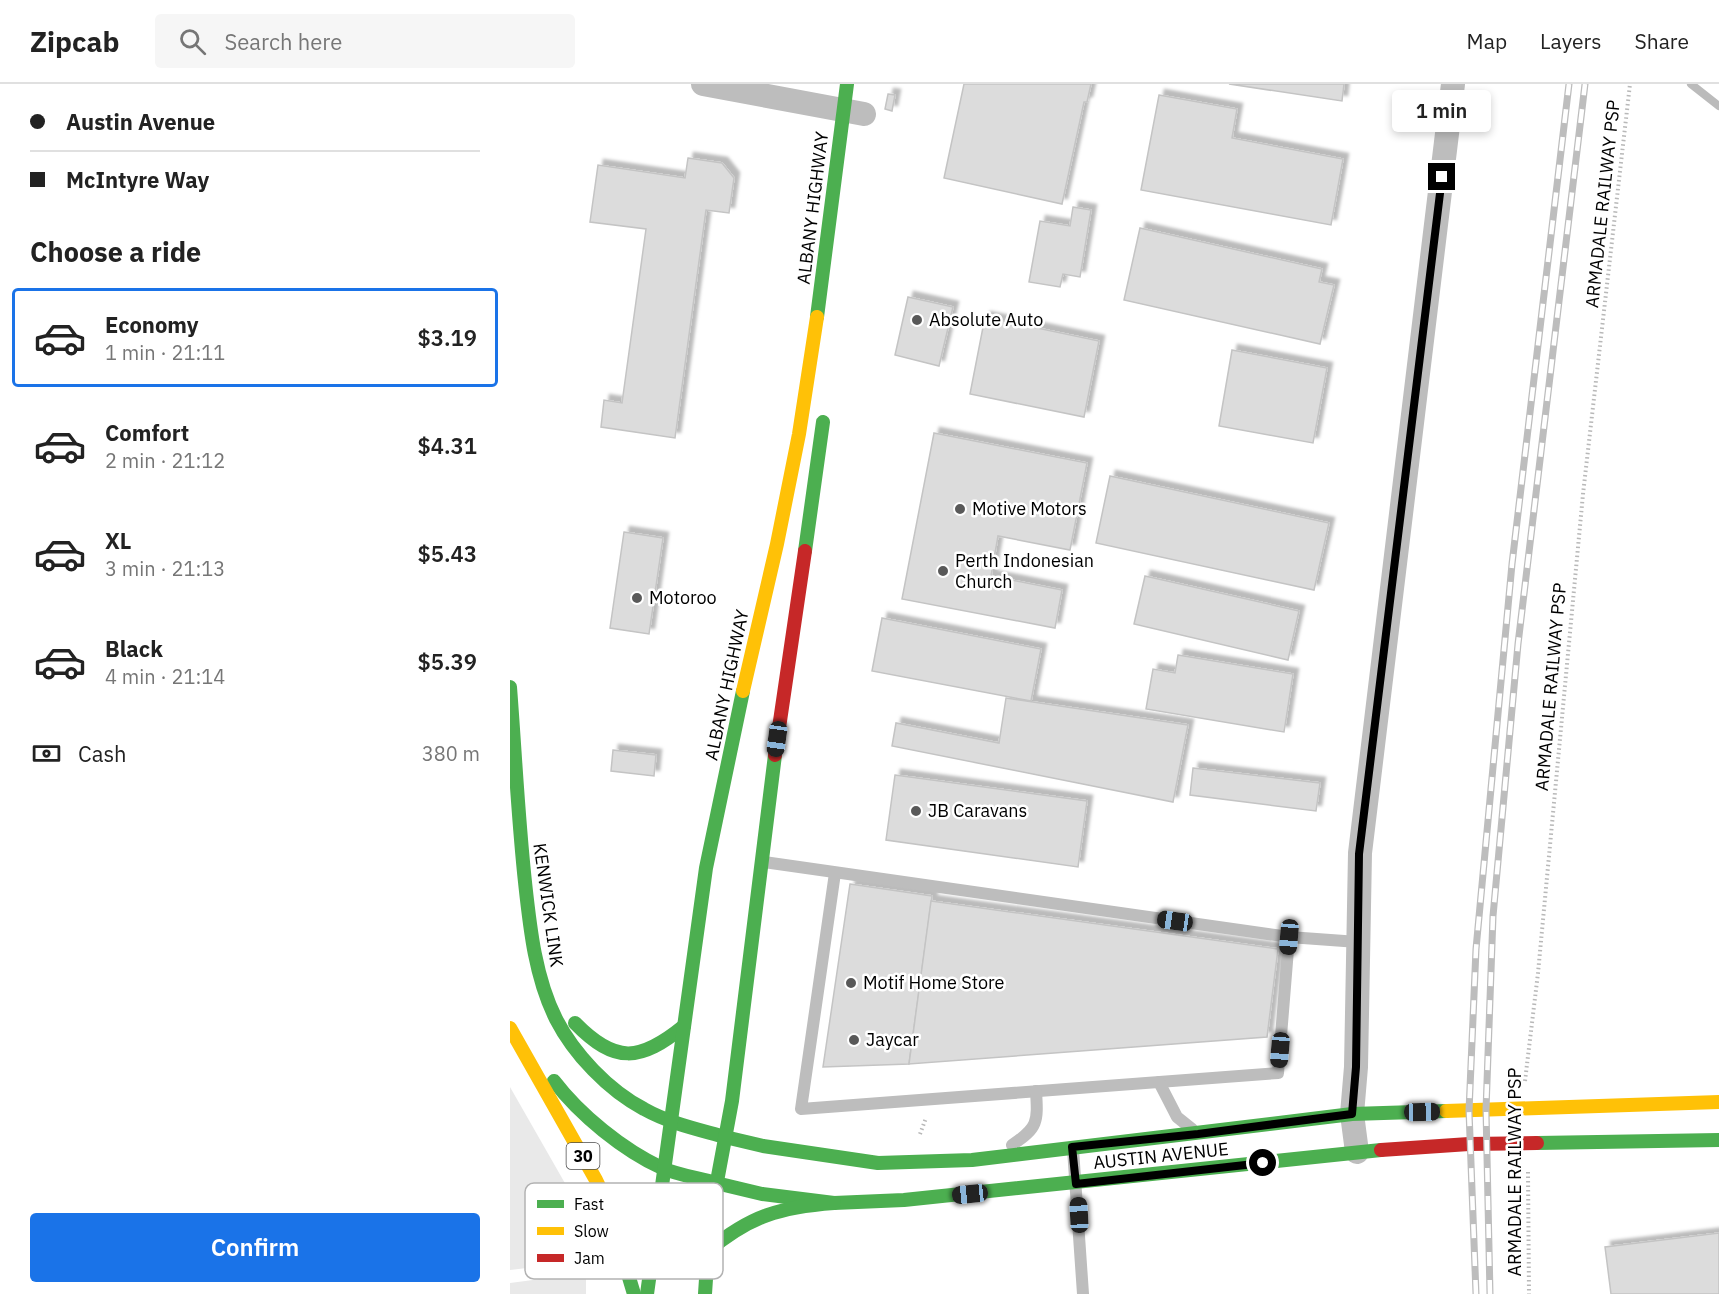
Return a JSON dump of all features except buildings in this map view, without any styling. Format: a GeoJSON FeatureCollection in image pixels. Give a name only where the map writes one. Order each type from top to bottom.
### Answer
{"type":"FeatureCollection","features":[{"type":"Feature","properties":{"kind":"main road","name":"ALBANY HIGHWAY"},"geometry":{"type":"LineString","coordinates":[[662,1183],[706,868],[752,649],[777,544],[799,434],[823,273],[859,113],[847,84]]}},
{"type":"Feature","properties":{"kind":"main road"},"geometry":{"type":"LineString","coordinates":[[664,1168],[716,1183],[725,1137],[771,786],[824,412]]}},
{"type":"Feature","properties":{"kind":"main road","name":"KENWICK LINK"},"geometry":{"type":"LineString","coordinates":[[510,687],[521,850],[531,937],[542,982],[556,1019],[602,1077],[633,1102],[670,1121],[725,1137]]}},
{"type":"Feature","properties":{"kind":"main road"},"geometry":{"type":"LineString","coordinates":[[542,982],[574,1022],[595,1042],[607,1049],[631,1054],[651,1050],[666,1042],[684,1026]]}},
{"type":"Feature","properties":{"kind":"main road","name":"30"},"geometry":{"type":"LineString","coordinates":[[510,1022],[563,1093],[622,1147],[664,1168]]}},
{"type":"Feature","properties":{"kind":"main road","name":"30"},"geometry":{"type":"LineString","coordinates":[[510,1028],[597,1183]]}},
{"type":"Feature","properties":{"kind":"main road","name":"AUSTIN AVENUE"},"geometry":{"type":"LineString","coordinates":[[725,1137],[763,1146],[878,1163],[917,1163],[972,1160],[1352,1114],[1719,1102]]}},
{"type":"Feature","properties":{"kind":"main road","name":"AUSTIN AVENUE"},"geometry":{"type":"LineString","coordinates":[[723,1185],[762,1194],[834,1203],[904,1200],[1076,1184],[1357,1152],[1469,1144],[1719,1140]]}},
{"type":"Feature","properties":{"kind":"main road"},"geometry":{"type":"LineString","coordinates":[[723,1240],[738,1228],[794,1206],[834,1203]]}},
{"type":"Feature","properties":{"kind":"main road","name":"30"},"geometry":{"type":"LineString","coordinates":[[630,1279],[634,1294]]}},
{"type":"Feature","properties":{"kind":"main road","name":"ALBANY HIGHWAY"},"geometry":{"type":"LineString","coordinates":[[647,1294],[649,1279]]}},
{"type":"Feature","properties":{"kind":"main road"},"geometry":{"type":"LineString","coordinates":[[705,1294],[706,1279]]}},
{"type":"Feature","properties":{"kind":"street"},"geometry":{"type":"LineString","coordinates":[[703,84],[859,113]]}},
{"type":"Feature","properties":{"kind":"street"},"geometry":{"type":"LineString","coordinates":[[1357,1152],[1352,1114],[1356,1067],[1359,854],[1453,84]]}},
{"type":"Feature","properties":{"kind":"lane"},"geometry":{"type":"LineString","coordinates":[[762,862],[1289,937],[1358,942]]}},
{"type":"Feature","properties":{"kind":"lane"},"geometry":{"type":"LineString","coordinates":[[835,873],[801,1109],[1278,1073],[1289,937]]}},
{"type":"Feature","properties":{"kind":"lane"},"geometry":{"type":"LineString","coordinates":[[1159,1082],[1177,1117],[1198,1134]]}},
{"type":"Feature","properties":{"kind":"lane"},"geometry":{"type":"LineString","coordinates":[[972,1160],[1006,1149],[1030,1133],[1038,1113],[1036,1091]]}},
{"type":"Feature","properties":{"kind":"lane"},"geometry":{"type":"LineString","coordinates":[[1072,1147],[1083,1294]]}},
{"type":"Feature","properties":{"kind":"path","name":"ARMADALE RAILWAY PSP"},"geometry":{"type":"LineString","coordinates":[[1527,1108],[1524,1089],[1538,973],[1583,494],[1630,84]]}},
{"type":"Feature","properties":{"kind":"path","name":"ARMADALE RAILWAY PSP"},"geometry":{"type":"LineString","coordinates":[[1529,1143],[1529,1294]]}},
{"type":"Feature","properties":{"kind":"shaded area"},"geometry":{"type":"Polygon","coordinates":[[[510,1087],[565,1183],[525,1183],[525,1268],[510,1270],[510,1087]]]}},
{"type":"Feature","properties":{"kind":"shaded area"},"geometry":{"type":"Polygon","coordinates":[[[540,1279],[586,1279],[586,1294],[510,1294],[510,1283],[540,1279]]]}},
{"type":"Feature","properties":{"kind":"waterway"},"geometry":{"type":"LineString","coordinates":[[1691,84],[1719,106]]}},
{"type":"Feature","properties":{"kind":"railway"},"geometry":{"type":"LineString","coordinates":[[1476,1294],[1469,1111],[1476,949],[1512,564],[1569,84]]}},
{"type":"Feature","properties":{"kind":"railway"},"geometry":{"type":"LineString","coordinates":[[1490,1294],[1486,1110],[1493,916],[1518,644],[1585,84]]}},
{"type":"Feature","properties":{"kind":"traffic: fast"},"geometry":{"type":"LineString","coordinates":[[817,317],[847,84]]}},
{"type":"Feature","properties":{"kind":"traffic: fast"},"geometry":{"type":"LineString","coordinates":[[805,551],[823,422]]}},
{"type":"Feature","properties":{"kind":"traffic: fast"},"geometry":{"type":"LineString","coordinates":[[510,687],[520,833],[529,917],[538,969],[556,1019],[582,1058],[618,1092],[663,1118],[725,1137]]}},
{"type":"Feature","properties":{"kind":"traffic: fast"},"geometry":{"type":"LineString","coordinates":[[662,1183],[706,868],[743,691]]}},
{"type":"Feature","properties":{"kind":"traffic: fast"},"geometry":{"type":"LineString","coordinates":[[717,1183],[732,1101],[775,755]]}},
{"type":"Feature","properties":{"kind":"traffic: fast"},"geometry":{"type":"LineString","coordinates":[[575,1023],[603,1046],[628,1053],[641,1052],[654,1046],[684,1026]]}},
{"type":"Feature","properties":{"kind":"traffic: fast"},"geometry":{"type":"LineString","coordinates":[[554,1081],[589,1119],[632,1152],[662,1168],[716,1183]]}},
{"type":"Feature","properties":{"kind":"traffic: fast"},"geometry":{"type":"LineString","coordinates":[[725,1137],[763,1146],[878,1163],[972,1160],[1352,1114],[1446,1111]]}},
{"type":"Feature","properties":{"kind":"traffic: fast"},"geometry":{"type":"LineString","coordinates":[[1537,1143],[1719,1140]]}},
{"type":"Feature","properties":{"kind":"traffic: fast"},"geometry":{"type":"LineString","coordinates":[[723,1185],[762,1194],[834,1203],[904,1200],[1381,1150]]}},
{"type":"Feature","properties":{"kind":"traffic: fast"},"geometry":{"type":"LineString","coordinates":[[723,1239],[766,1215],[797,1207],[834,1203]]}},
{"type":"Feature","properties":{"kind":"traffic: fast"},"geometry":{"type":"LineString","coordinates":[[629,1279],[634,1294]]}},
{"type":"Feature","properties":{"kind":"traffic: fast"},"geometry":{"type":"LineString","coordinates":[[647,1294],[649,1279]]}},
{"type":"Feature","properties":{"kind":"traffic: fast"},"geometry":{"type":"LineString","coordinates":[[705,1294],[706,1279]]}},
{"type":"Feature","properties":{"kind":"traffic: slow"},"geometry":{"type":"LineString","coordinates":[[743,691],[777,544],[799,434],[817,317]]}},
{"type":"Feature","properties":{"kind":"traffic: slow"},"geometry":{"type":"LineString","coordinates":[[510,1028],[597,1183]]}},
{"type":"Feature","properties":{"kind":"traffic: slow"},"geometry":{"type":"LineString","coordinates":[[1446,1111],[1719,1102]]}},
{"type":"Feature","properties":{"kind":"traffic: jam"},"geometry":{"type":"LineString","coordinates":[[775,755],[805,551]]}},
{"type":"Feature","properties":{"kind":"traffic: jam"},"geometry":{"type":"LineString","coordinates":[[1381,1150],[1469,1144],[1537,1143]]}},
{"type":"Feature","properties":{"kind":"place","name":"Absolute Auto"},"geometry":{"type":"Point","coordinates":[917,320]}},
{"type":"Feature","properties":{"kind":"place","name":"Motive Motors"},"geometry":{"type":"Point","coordinates":[960,509]}},
{"type":"Feature","properties":{"kind":"place","name":"Perth Indonesian Church"},"geometry":{"type":"Point","coordinates":[943,571]}},
{"type":"Feature","properties":{"kind":"place","name":"Motoroo"},"geometry":{"type":"Point","coordinates":[637,598]}},
{"type":"Feature","properties":{"kind":"place","name":"JB Caravans"},"geometry":{"type":"Point","coordinates":[916,811]}},
{"type":"Feature","properties":{"kind":"place","name":"Motif Home Store"},"geometry":{"type":"Point","coordinates":[851,983]}},
{"type":"Feature","properties":{"kind":"place","name":"Jaycar"},"geometry":{"type":"Point","coordinates":[854,1040]}},
{"type":"Feature","properties":{"kind":"route"},"geometry":{"type":"LineString","coordinates":[[1263,1163],[1076,1184],[1072,1147],[1198,1134],[1352,1114],[1356,1067],[1359,854],[1442,177]]}}]}
